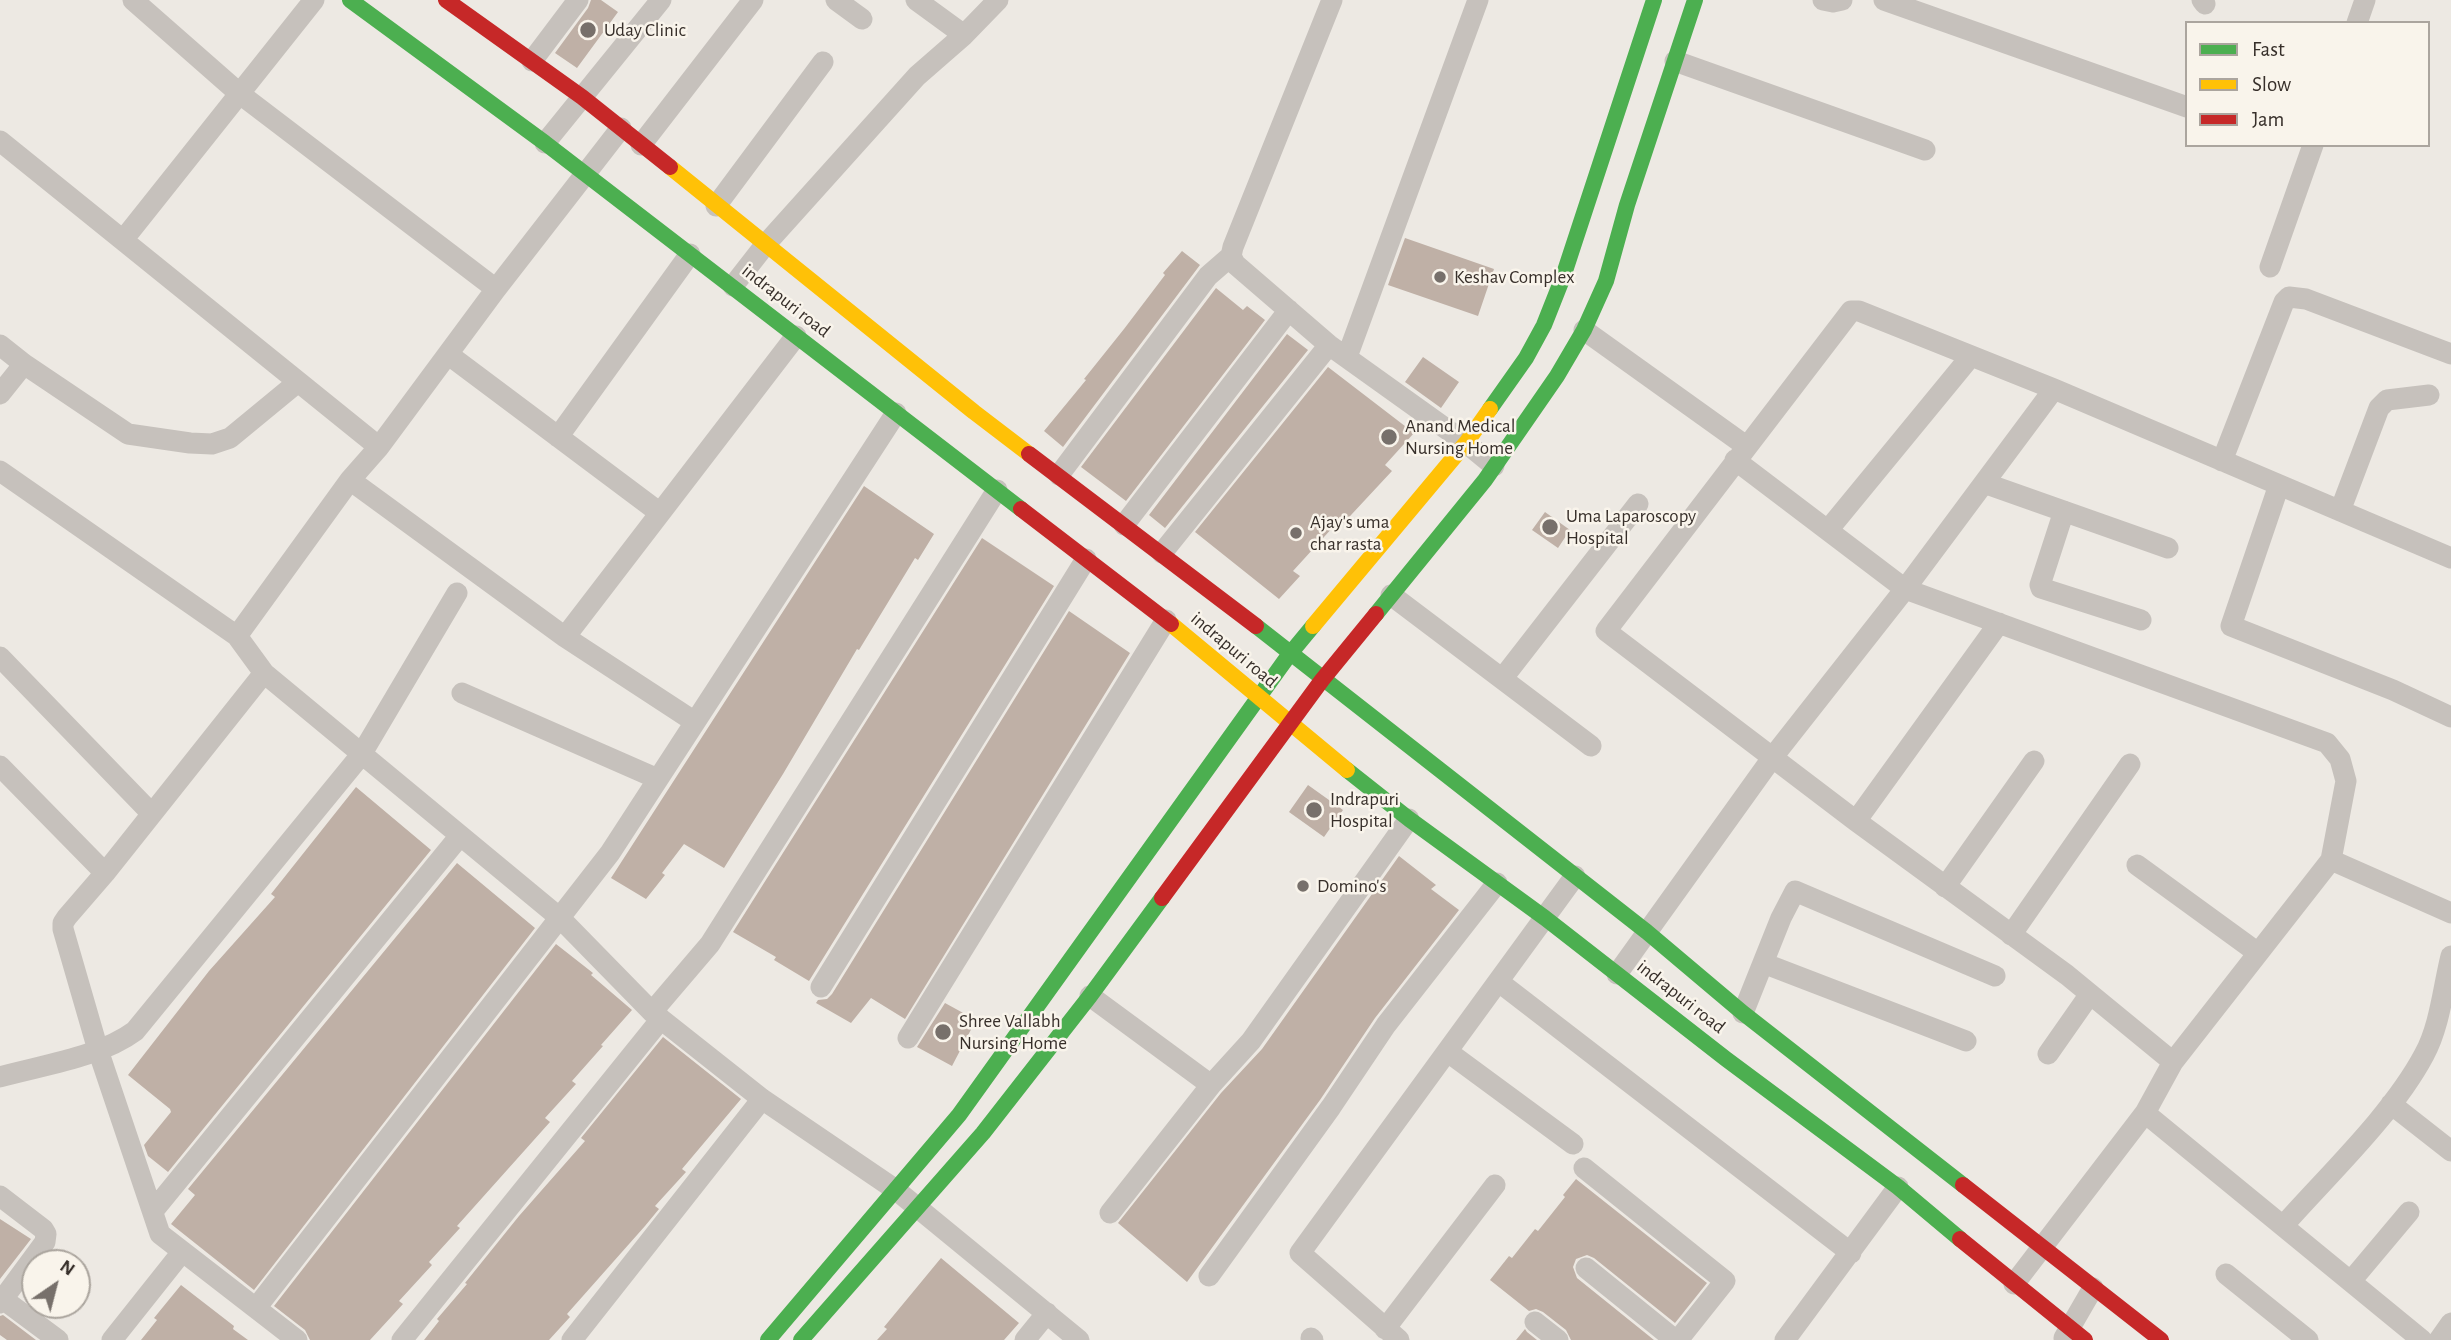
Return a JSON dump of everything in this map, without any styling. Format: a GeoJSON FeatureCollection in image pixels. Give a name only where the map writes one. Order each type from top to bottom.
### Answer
{"type":"FeatureCollection","features":[{"type":"Feature","properties":{"kind":"main road","name":"indrapuri road"},"geometry":{"type":"LineString","coordinates":[[350,0],[733,286],[1166,620],[1409,818],[1898,1187],[2072,1336]]}},
{"type":"Feature","properties":{"kind":"main road","name":"indrapuri road"},"geometry":{"type":"LineString","coordinates":[[446,0],[469,7],[532,61],[582,97],[974,412],[1162,553],[1289,655],[1647,932],[1743,1013],[2161,1340]]}},
{"type":"Feature","properties":{"kind":"main road"},"geometry":{"type":"LineString","coordinates":[[801,1340],[983,1133],[1090,996],[1322,680],[1494,466],[1557,376],[1584,330],[1606,281],[1609,200],[1654,0]]}},
{"type":"Feature","properties":{"kind":"main road"},"geometry":{"type":"LineString","coordinates":[[768,1340],[967,1104],[1078,953],[1289,655],[1466,443],[1526,358],[1544,325],[1563,277],[1609,200],[1675,61],[1693,0]]}},
{"type":"Feature","properties":{"kind":"street"},"geometry":{"type":"LineString","coordinates":[[132,0],[240,94],[496,289]]}},
{"type":"Feature","properties":{"kind":"street"},"geometry":{"type":"LineString","coordinates":[[123,240],[314,0]]}},
{"type":"Feature","properties":{"kind":"street"},"geometry":{"type":"LineString","coordinates":[[532,61],[578,0]]}},
{"type":"Feature","properties":{"kind":"street"},"geometry":{"type":"LineString","coordinates":[[545,143],[661,0]]}},
{"type":"Feature","properties":{"kind":"street"},"geometry":{"type":"LineString","coordinates":[[641,145],[753,0]]}},
{"type":"Feature","properties":{"kind":"street"},"geometry":{"type":"LineString","coordinates":[[836,0],[862,19]]}},
{"type":"Feature","properties":{"kind":"street"},"geometry":{"type":"LineString","coordinates":[[916,0],[964,35]]}},
{"type":"Feature","properties":{"kind":"street"},"geometry":{"type":"LineString","coordinates":[[733,286],[765,245],[917,76],[964,35],[998,0]]}},
{"type":"Feature","properties":{"kind":"street"},"geometry":{"type":"LineString","coordinates":[[1059,475],[1208,276],[1231,256],[1332,0]]}},
{"type":"Feature","properties":{"kind":"street"},"geometry":{"type":"LineString","coordinates":[[1347,357],[1478,0]]}},
{"type":"Feature","properties":{"kind":"street"},"geometry":{"type":"LineString","coordinates":[[1823,0],[1842,0]]}},
{"type":"Feature","properties":{"kind":"street"},"geometry":{"type":"LineString","coordinates":[[1884,0],[2185,106]]}},
{"type":"Feature","properties":{"kind":"street"},"geometry":{"type":"LineString","coordinates":[[2358,21],[2365,0]]}},
{"type":"Feature","properties":{"kind":"street"},"geometry":{"type":"LineString","coordinates":[[1675,61],[1925,150]]}},
{"type":"Feature","properties":{"kind":"street"},"geometry":{"type":"LineString","coordinates":[[716,205],[823,62]]}},
{"type":"Feature","properties":{"kind":"street"},"geometry":{"type":"LineString","coordinates":[[237,636],[350,480],[379,447],[496,289],[621,128]]}},
{"type":"Feature","properties":{"kind":"street"},"geometry":{"type":"LineString","coordinates":[[0,141],[379,447]]}},
{"type":"Feature","properties":{"kind":"street"},"geometry":{"type":"LineString","coordinates":[[2270,267],[2312,147]]}},
{"type":"Feature","properties":{"kind":"street"},"geometry":{"type":"LineString","coordinates":[[558,437],[690,254]]}},
{"type":"Feature","properties":{"kind":"street"},"geometry":{"type":"LineString","coordinates":[[1231,256],[1235,264],[1329,345],[1494,466]]}},
{"type":"Feature","properties":{"kind":"street"},"geometry":{"type":"LineString","coordinates":[[2222,461],[2284,302],[2289,297],[2306,299],[2451,354]]}},
{"type":"Feature","properties":{"kind":"street"},"geometry":{"type":"LineString","coordinates":[[1124,525],[1289,310]]}},
{"type":"Feature","properties":{"kind":"street"},"geometry":{"type":"LineString","coordinates":[[2173,1062],[2090,994],[1606,631],[1851,311],[1859,311],[2054,389],[2451,558]]}},
{"type":"Feature","properties":{"kind":"street"},"geometry":{"type":"LineString","coordinates":[[1584,330],[1740,453],[1828,530],[1905,589],[2327,743],[2340,759],[2346,781],[2331,860],[2173,1062],[2145,1113],[2014,1284]]}},
{"type":"Feature","properties":{"kind":"street"},"geometry":{"type":"LineString","coordinates":[[565,637],[796,336]]}},
{"type":"Feature","properties":{"kind":"street"},"geometry":{"type":"LineString","coordinates":[[0,345],[128,434],[190,443],[212,444],[230,438],[298,382]]}},
{"type":"Feature","properties":{"kind":"street"},"geometry":{"type":"LineString","coordinates":[[1162,553],[1329,345]]}},
{"type":"Feature","properties":{"kind":"street"},"geometry":{"type":"LineString","coordinates":[[449,355],[660,513]]}},
{"type":"Feature","properties":{"kind":"street"},"geometry":{"type":"LineString","coordinates":[[1828,530],[1971,356]]}},
{"type":"Feature","properties":{"kind":"street"},"geometry":{"type":"LineString","coordinates":[[0,394],[24,364]]}},
{"type":"Feature","properties":{"kind":"street"},"geometry":{"type":"LineString","coordinates":[[1617,974],[1772,758],[1905,589],[2054,389]]}},
{"type":"Feature","properties":{"kind":"street"},"geometry":{"type":"LineString","coordinates":[[2340,512],[2379,408],[2387,401],[2429,395]]}},
{"type":"Feature","properties":{"kind":"street"},"geometry":{"type":"LineString","coordinates":[[256,1308],[610,853],[896,413]]}},
{"type":"Feature","properties":{"kind":"street"},"geometry":{"type":"LineString","coordinates":[[4,480],[237,636],[264,673],[560,918],[657,1015],[762,1099],[917,1206],[1079,1340]]}},
{"type":"Feature","properties":{"kind":"street"},"geometry":{"type":"LineString","coordinates":[[350,480],[565,637],[695,722]]}},
{"type":"Feature","properties":{"kind":"street"},"geometry":{"type":"LineString","coordinates":[[1984,483],[2168,548]]}},
{"type":"Feature","properties":{"kind":"street"},"geometry":{"type":"LineString","coordinates":[[2279,485],[2231,626],[2393,690],[2451,717]]}},
{"type":"Feature","properties":{"kind":"street"},"geometry":{"type":"LineString","coordinates":[[402,1340],[710,944],[997,490]]}},
{"type":"Feature","properties":{"kind":"street"},"geometry":{"type":"LineString","coordinates":[[1502,678],[1638,504]]}},
{"type":"Feature","properties":{"kind":"street"},"geometry":{"type":"LineString","coordinates":[[2063,511],[2041,588],[2141,620]]}},
{"type":"Feature","properties":{"kind":"street"},"geometry":{"type":"LineString","coordinates":[[821,987],[1086,559]]}},
{"type":"Feature","properties":{"kind":"street"},"geometry":{"type":"LineString","coordinates":[[0,1077],[98,1050],[120,1042],[135,1031],[361,755],[457,593]]}},
{"type":"Feature","properties":{"kind":"street"},"geometry":{"type":"LineString","coordinates":[[1391,595],[1591,746]]}},
{"type":"Feature","properties":{"kind":"street"},"geometry":{"type":"LineString","coordinates":[[908,1038],[1166,620]]}},
{"type":"Feature","properties":{"kind":"street"},"geometry":{"type":"LineString","coordinates":[[1856,821],[1999,623]]}},
{"type":"Feature","properties":{"kind":"street"},"geometry":{"type":"LineString","coordinates":[[0,657],[152,814]]}},
{"type":"Feature","properties":{"kind":"street"},"geometry":{"type":"LineString","coordinates":[[264,673],[63,923],[98,1050],[160,1234],[297,1340]]}},
{"type":"Feature","properties":{"kind":"street"},"geometry":{"type":"LineString","coordinates":[[463,694],[658,779]]}},
{"type":"Feature","properties":{"kind":"street"},"geometry":{"type":"LineString","coordinates":[[1945,887],[2034,761]]}},
{"type":"Feature","properties":{"kind":"street"},"geometry":{"type":"LineString","coordinates":[[2011,935],[2130,764]]}},
{"type":"Feature","properties":{"kind":"street"},"geometry":{"type":"LineString","coordinates":[[0,766],[105,873]]}},
{"type":"Feature","properties":{"kind":"street"},"geometry":{"type":"LineString","coordinates":[[1110,1213],[1211,1085],[1251,1041],[1409,818]]}},
{"type":"Feature","properties":{"kind":"street"},"geometry":{"type":"LineString","coordinates":[[153,1211],[459,837]]}},
{"type":"Feature","properties":{"kind":"street"},"geometry":{"type":"LineString","coordinates":[[2331,860],[2451,913]]}},
{"type":"Feature","properties":{"kind":"street"},"geometry":{"type":"LineString","coordinates":[[2137,865],[2258,953]]}},
{"type":"Feature","properties":{"kind":"street"},"geometry":{"type":"LineString","coordinates":[[1495,1185],[1392,1334],[1300,1254],[1575,876]]}},
{"type":"Feature","properties":{"kind":"street"},"geometry":{"type":"LineString","coordinates":[[1209,1276],[1331,1107],[1386,1025],[1497,883]]}},
{"type":"Feature","properties":{"kind":"street"},"geometry":{"type":"LineString","coordinates":[[1743,1013],[1781,918],[1795,891],[1995,976]]}},
{"type":"Feature","properties":{"kind":"street"},"geometry":{"type":"LineString","coordinates":[[2283,1226],[2391,1104],[2428,1045],[2451,956]]}},
{"type":"Feature","properties":{"kind":"street"},"geometry":{"type":"LineString","coordinates":[[1763,963],[1966,1041]]}},
{"type":"Feature","properties":{"kind":"street"},"geometry":{"type":"LineString","coordinates":[[1499,982],[1851,1253]]}},
{"type":"Feature","properties":{"kind":"street"},"geometry":{"type":"LineString","coordinates":[[2048,1054],[2090,994]]}},
{"type":"Feature","properties":{"kind":"street"},"geometry":{"type":"LineString","coordinates":[[1090,996],[1211,1085]]}},
{"type":"Feature","properties":{"kind":"street"},"geometry":{"type":"LineString","coordinates":[[1448,1052],[1573,1144]]}},
{"type":"Feature","properties":{"kind":"street"},"geometry":{"type":"LineString","coordinates":[[572,1340],[762,1099]]}},
{"type":"Feature","properties":{"kind":"street"},"geometry":{"type":"LineString","coordinates":[[2391,1104],[2451,1151]]}},
{"type":"Feature","properties":{"kind":"street"},"geometry":{"type":"LineString","coordinates":[[2145,1113],[2422,1340]]}},
{"type":"Feature","properties":{"kind":"street"},"geometry":{"type":"LineString","coordinates":[[1584,1168],[1725,1280],[1676,1340],[1586,1268]]}},
{"type":"Feature","properties":{"kind":"street"},"geometry":{"type":"LineString","coordinates":[[1785,1340],[1898,1187]]}},
{"type":"Feature","properties":{"kind":"street"},"geometry":{"type":"LineString","coordinates":[[0,1196],[43,1228],[46,1234],[45,1242],[1,1300],[58,1340]]}},
{"type":"Feature","properties":{"kind":"street"},"geometry":{"type":"LineString","coordinates":[[2351,1282],[2409,1212]]}},
{"type":"Feature","properties":{"kind":"street"},"geometry":{"type":"LineString","coordinates":[[112,1340],[182,1252]]}},
{"type":"Feature","properties":{"kind":"street"},"geometry":{"type":"LineString","coordinates":[[2226,1274],[2308,1340]]}},
{"type":"Feature","properties":{"kind":"street"},"geometry":{"type":"LineString","coordinates":[[2072,1336],[2093,1288]]}},
{"type":"Feature","properties":{"kind":"street"},"geometry":{"type":"LineString","coordinates":[[1025,1340],[1047,1313]]}},
{"type":"Feature","properties":{"kind":"street"},"geometry":{"type":"LineString","coordinates":[[1535,1322],[1558,1340]]}},
{"type":"Feature","properties":{"kind":"street"},"geometry":{"type":"LineString","coordinates":[[2439,1340],[2451,1323]]}},
{"type":"Feature","properties":{"kind":"building"},"geometry":{"type":"Polygon","coordinates":[[[591,0],[601,0],[618,12],[577,68],[555,53],[591,0]]]}},
{"type":"Feature","properties":{"kind":"building","name":"Keshav Complex"},"geometry":{"type":"Polygon","coordinates":[[[1405,238],[1494,269],[1478,316],[1388,285],[1405,238]]]}},
{"type":"Feature","properties":{"kind":"building"},"geometry":{"type":"Polygon","coordinates":[[[1182,251],[1200,265],[1063,447],[1044,431],[1086,380],[1084,379],[1182,251]]]}},
{"type":"Feature","properties":{"kind":"building"},"geometry":{"type":"Polygon","coordinates":[[[1216,288],[1243,310],[1247,306],[1265,320],[1126,501],[1081,467],[1216,288]]]}},
{"type":"Feature","properties":{"kind":"building"},"geometry":{"type":"Polygon","coordinates":[[[1287,334],[1308,350],[1165,528],[1149,515],[1287,334]]]}},
{"type":"Feature","properties":{"kind":"building"},"geometry":{"type":"Polygon","coordinates":[[[1423,357],[1459,382],[1441,408],[1405,382],[1423,357]]]}},
{"type":"Feature","properties":{"kind":"building"},"geometry":{"type":"Polygon","coordinates":[[[1328,367],[1414,433],[1385,465],[1392,471],[1338,529],[1334,526],[1293,571],[1300,576],[1279,599],[1195,532],[1328,367]]]}},
{"type":"Feature","properties":{"kind":"building"},"geometry":{"type":"Polygon","coordinates":[[[864,486],[934,534],[918,560],[915,558],[859,650],[857,649],[724,868],[684,844],[646,899],[611,878],[864,486]]]}},
{"type":"Feature","properties":{"kind":"building"},"geometry":{"type":"Polygon","coordinates":[[[1545,512],[1570,530],[1558,548],[1532,530],[1545,512]]]}},
{"type":"Feature","properties":{"kind":"building"},"geometry":{"type":"Polygon","coordinates":[[[982,538],[1054,586],[809,981],[774,960],[776,957],[733,932],[982,538]]]}},
{"type":"Feature","properties":{"kind":"building"},"geometry":{"type":"Polygon","coordinates":[[[1069,611],[1130,653],[905,1019],[871,998],[851,1023],[816,1003],[832,994],[1069,611]]]}},
{"type":"Feature","properties":{"kind":"building"},"geometry":{"type":"Polygon","coordinates":[[[1308,785],[1343,810],[1324,837],[1289,812],[1308,785]]]}},
{"type":"Feature","properties":{"kind":"building"},"geometry":{"type":"Polygon","coordinates":[[[356,787],[431,850],[168,1172],[148,1156],[144,1145],[171,1112],[170,1109],[128,1075],[209,971],[275,897],[271,894],[356,787]]]}},
{"type":"Feature","properties":{"kind":"building"},"geometry":{"type":"Polygon","coordinates":[[[1399,856],[1436,885],[1431,889],[1459,910],[1375,1018],[1320,1100],[1187,1282],[1118,1223],[1221,1093],[1262,1049],[1399,856]]]}},
{"type":"Feature","properties":{"kind":"building"},"geometry":{"type":"Polygon","coordinates":[[[457,863],[535,928],[254,1290],[171,1224],[195,1195],[188,1189],[457,863]]]}},
{"type":"Feature","properties":{"kind":"building"},"geometry":{"type":"Polygon","coordinates":[[[556,944],[593,973],[591,975],[632,1010],[572,1081],[576,1084],[545,1118],[550,1122],[457,1226],[460,1228],[429,1262],[432,1265],[399,1301],[403,1304],[370,1340],[310,1340],[305,1330],[274,1306],[556,944]]]}},
{"type":"Feature","properties":{"kind":"building"},"geometry":{"type":"Polygon","coordinates":[[[945,1003],[976,1020],[952,1066],[917,1047],[945,1003]]]}},
{"type":"Feature","properties":{"kind":"building"},"geometry":{"type":"Polygon","coordinates":[[[663,1037],[741,1099],[682,1169],[686,1172],[655,1206],[659,1209],[567,1314],[570,1317],[549,1340],[424,1340],[439,1321],[437,1319],[519,1216],[585,1141],[581,1138],[663,1037]]]}},
{"type":"Feature","properties":{"kind":"building"},"geometry":{"type":"Polygon","coordinates":[[[1576,1179],[1707,1283],[1675,1323],[1594,1258],[1587,1255],[1576,1259],[1573,1267],[1577,1278],[1654,1340],[1571,1340],[1566,1330],[1543,1312],[1536,1309],[1529,1311],[1490,1280],[1535,1229],[1538,1231],[1576,1179]]]}},
{"type":"Feature","properties":{"kind":"building"},"geometry":{"type":"Polygon","coordinates":[[[0,1219],[31,1239],[0,1279],[0,1219]]]}},
{"type":"Feature","properties":{"kind":"building"},"geometry":{"type":"Polygon","coordinates":[[[941,1258],[1019,1323],[1004,1340],[877,1340],[887,1329],[884,1327],[941,1258]]]}},
{"type":"Feature","properties":{"kind":"building"},"geometry":{"type":"Polygon","coordinates":[[[181,1285],[248,1340],[141,1340],[157,1320],[154,1318],[181,1285]]]}},
{"type":"Feature","properties":{"kind":"building"},"geometry":{"type":"Polygon","coordinates":[[[3,1315],[36,1340],[7,1340],[0,1335],[0,1316],[3,1315]]]}},
{"type":"Feature","properties":{"kind":"building"},"geometry":{"type":"Polygon","coordinates":[[[1525,1329],[1527,1332],[1537,1340],[1516,1340],[1525,1329]]]}},
{"type":"Feature","properties":{"kind":"traffic: fast"},"geometry":{"type":"LineString","coordinates":[[350,0],[545,143],[1021,509]]}},
{"type":"Feature","properties":{"kind":"traffic: fast"},"geometry":{"type":"LineString","coordinates":[[1490,409],[1526,358],[1544,325],[1563,277],[1654,0]]}},
{"type":"Feature","properties":{"kind":"traffic: fast"},"geometry":{"type":"LineString","coordinates":[[1376,614],[1485,480],[1557,376],[1584,330],[1606,281],[1627,205],[1695,0]]}},
{"type":"Feature","properties":{"kind":"traffic: fast"},"geometry":{"type":"LineString","coordinates":[[1256,626],[1647,932],[1743,1013],[1963,1185]]}},
{"type":"Feature","properties":{"kind":"traffic: fast"},"geometry":{"type":"LineString","coordinates":[[768,1340],[959,1115],[1289,655],[1313,626]]}},
{"type":"Feature","properties":{"kind":"traffic: fast"},"geometry":{"type":"LineString","coordinates":[[1347,770],[1898,1187],[1960,1239]]}},
{"type":"Feature","properties":{"kind":"traffic: fast"},"geometry":{"type":"LineString","coordinates":[[801,1340],[983,1133],[1090,996],[1162,898]]}},
{"type":"Feature","properties":{"kind":"traffic: slow"},"geometry":{"type":"LineString","coordinates":[[670,167],[1029,454]]}},
{"type":"Feature","properties":{"kind":"traffic: slow"},"geometry":{"type":"LineString","coordinates":[[1313,626],[1466,443],[1490,409]]}},
{"type":"Feature","properties":{"kind":"traffic: slow"},"geometry":{"type":"LineString","coordinates":[[1171,624],[1347,770]]}},
{"type":"Feature","properties":{"kind":"traffic: jam"},"geometry":{"type":"LineString","coordinates":[[446,0],[582,97],[670,167]]}},
{"type":"Feature","properties":{"kind":"traffic: jam"},"geometry":{"type":"LineString","coordinates":[[1029,454],[1256,626]]}},
{"type":"Feature","properties":{"kind":"traffic: jam"},"geometry":{"type":"LineString","coordinates":[[1021,509],[1171,624]]}},
{"type":"Feature","properties":{"kind":"traffic: jam"},"geometry":{"type":"LineString","coordinates":[[1162,898],[1322,680],[1376,614]]}},
{"type":"Feature","properties":{"kind":"traffic: jam"},"geometry":{"type":"LineString","coordinates":[[1963,1185],[2161,1340]]}},
{"type":"Feature","properties":{"kind":"traffic: jam"},"geometry":{"type":"LineString","coordinates":[[1960,1239],[2085,1340]]}},
{"type":"Feature","properties":{"kind":"place","name":"Uday Clinic"},"geometry":{"type":"Point","coordinates":[588,30]}},
{"type":"Feature","properties":{"kind":"place","name":"Keshav Complex"},"geometry":{"type":"Point","coordinates":[1440,277]}},
{"type":"Feature","properties":{"kind":"place","name":"Anand Medical Nursing Home"},"geometry":{"type":"Point","coordinates":[1389,437]}},
{"type":"Feature","properties":{"kind":"place","name":"Uma Laparoscopy Hospital"},"geometry":{"type":"Point","coordinates":[1550,527]}},
{"type":"Feature","properties":{"kind":"place","name":"Ajay's uma char rasta"},"geometry":{"type":"Point","coordinates":[1296,533]}},
{"type":"Feature","properties":{"kind":"place","name":"Indrapuri Hospital"},"geometry":{"type":"Point","coordinates":[1314,810]}},
{"type":"Feature","properties":{"kind":"place","name":"Domino's"},"geometry":{"type":"Point","coordinates":[1303,886]}},
{"type":"Feature","properties":{"kind":"place","name":"Shree Vallabh Nursing Home"},"geometry":{"type":"Point","coordinates":[943,1032]}}]}
